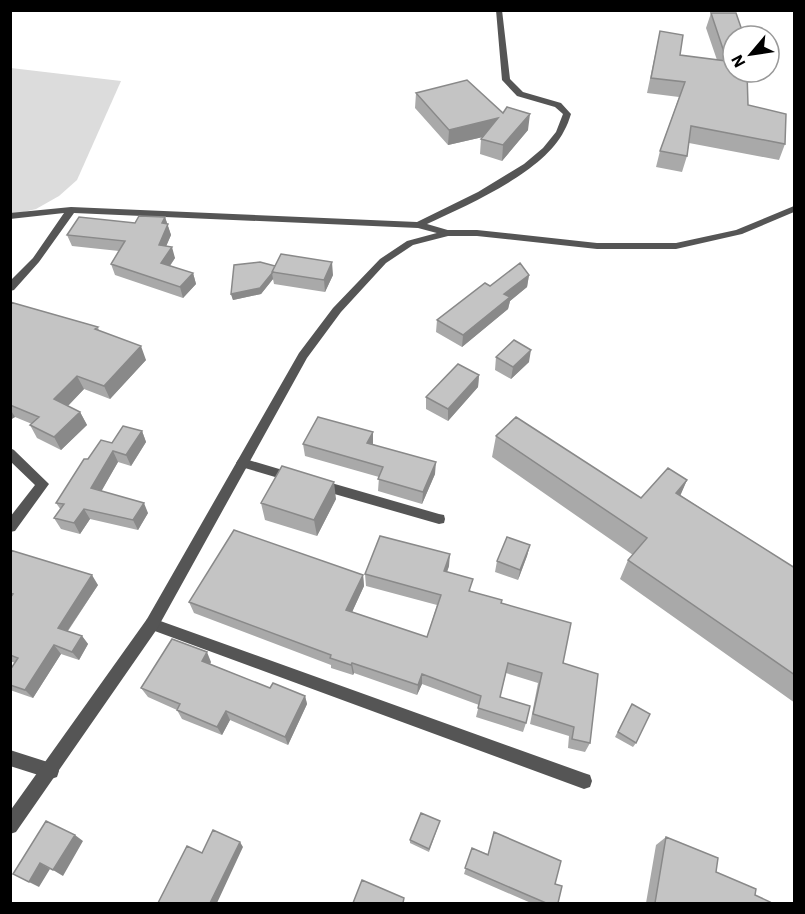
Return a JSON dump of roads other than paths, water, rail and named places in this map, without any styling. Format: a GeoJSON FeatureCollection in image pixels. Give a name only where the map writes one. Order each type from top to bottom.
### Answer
{"type":"FeatureCollection","features":[{"type":"Feature","properties":{"kind":"street"},"geometry":{"type":"LineString","coordinates":[[418,225],[507,180],[549,145],[565,124],[567,114],[558,105],[520,94],[506,80],[499,10]]}},
{"type":"Feature","properties":{"kind":"street"},"geometry":{"type":"LineString","coordinates":[[10,826],[51,771],[152,624],[303,356],[337,310],[383,261],[410,243],[448,233],[477,233],[597,246],[676,246],[739,232],[795,209]]}},
{"type":"Feature","properties":{"kind":"street"},"geometry":{"type":"LineString","coordinates":[[10,288],[36,260],[71,210]]}},
{"type":"Feature","properties":{"kind":"street"},"geometry":{"type":"LineString","coordinates":[[10,216],[71,210],[418,225],[448,233]]}},
{"type":"Feature","properties":{"kind":"street"},"geometry":{"type":"LineString","coordinates":[[10,453],[43,484],[10,527]]}},
{"type":"Feature","properties":{"kind":"street"},"geometry":{"type":"LineString","coordinates":[[242,462],[439,519]]}},
{"type":"Feature","properties":{"kind":"street"},"geometry":{"type":"LineString","coordinates":[[152,624],[584,781]]}},
{"type":"Feature","properties":{"kind":"street"},"geometry":{"type":"LineString","coordinates":[[10,758],[51,771]]}}]}
